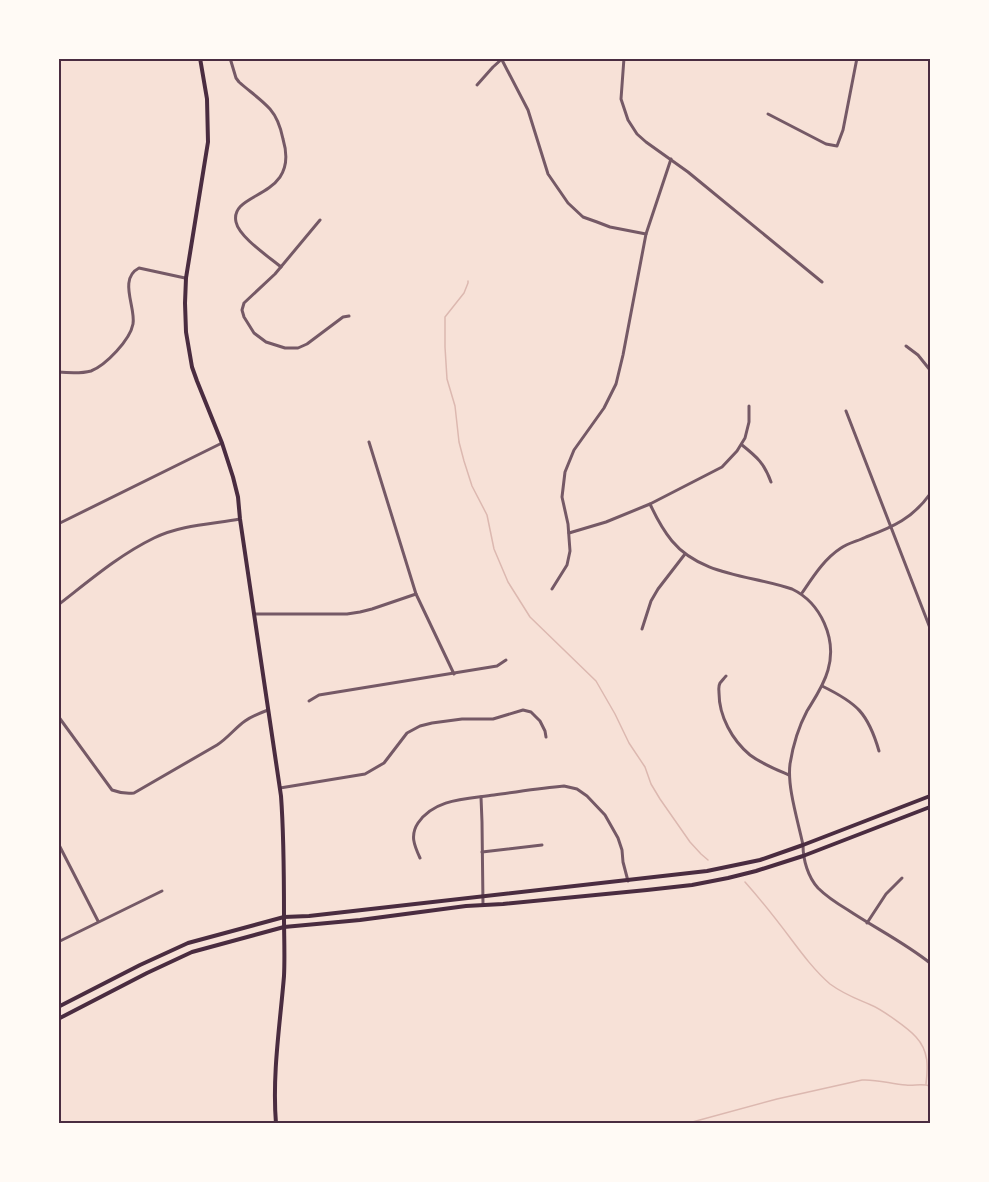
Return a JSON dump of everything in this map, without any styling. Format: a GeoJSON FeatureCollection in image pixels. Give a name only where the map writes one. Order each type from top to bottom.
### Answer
{"type":"FeatureCollection","features":[{"type":"Feature","properties":{"kind":"main road"},"geometry":{"type":"LineString","coordinates":[[200,58],[207,99],[208,142],[186,278],[186,325],[192,367],[222,443],[238,496],[280,788],[284,838],[284,974],[274,1093],[276,1124]]}},
{"type":"Feature","properties":{"kind":"main road"},"geometry":{"type":"LineString","coordinates":[[58,1007],[140,965],[188,944],[284,917],[708,871],[754,861],[803,845],[930,796]]}},
{"type":"Feature","properties":{"kind":"main road"},"geometry":{"type":"LineString","coordinates":[[58,1019],[192,952],[284,927],[692,885],[764,869],[930,807]]}},
{"type":"Feature","properties":{"kind":"main road"},"geometry":{"type":"LineString","coordinates":[[627,892],[628,880]]}},
{"type":"Feature","properties":{"kind":"street"},"geometry":{"type":"LineString","coordinates":[[230,58],[239,82],[264,103],[274,115],[286,152],[284,170],[275,183],[266,191],[241,205],[235,220],[244,236],[281,267]]}},
{"type":"Feature","properties":{"kind":"street"},"geometry":{"type":"LineString","coordinates":[[624,58],[621,93],[623,106],[628,120],[638,135],[688,172],[822,282]]}},
{"type":"Feature","properties":{"kind":"street"},"geometry":{"type":"LineString","coordinates":[[768,114],[826,144],[837,146],[843,130],[857,58]]}},
{"type":"Feature","properties":{"kind":"street"},"geometry":{"type":"LineString","coordinates":[[477,85],[502,59],[528,110],[548,174],[567,203],[583,217],[610,227],[646,234]]}},
{"type":"Feature","properties":{"kind":"street"},"geometry":{"type":"LineString","coordinates":[[552,589],[564,572],[571,544],[562,497],[565,472],[574,450],[604,408],[615,384],[623,355],[646,234],[670,159]]}},
{"type":"Feature","properties":{"kind":"street"},"geometry":{"type":"LineString","coordinates":[[320,220],[268,282],[244,303],[242,310],[244,317],[260,338],[273,345],[298,348],[317,338],[342,317],[349,316]]}},
{"type":"Feature","properties":{"kind":"street"},"geometry":{"type":"LineString","coordinates":[[58,372],[81,373],[99,367],[125,341],[133,325],[133,306],[129,288],[130,278],[135,270],[139,268],[186,278]]}},
{"type":"Feature","properties":{"kind":"street"},"geometry":{"type":"LineString","coordinates":[[906,346],[918,355],[930,370]]}},
{"type":"Feature","properties":{"kind":"street"},"geometry":{"type":"LineString","coordinates":[[569,533],[606,522],[650,504],[717,471],[742,445],[747,430],[749,406]]}},
{"type":"Feature","properties":{"kind":"street"},"geometry":{"type":"LineString","coordinates":[[846,411],[930,628]]}},
{"type":"Feature","properties":{"kind":"street"},"geometry":{"type":"LineString","coordinates":[[369,442],[416,594],[454,674]]}},
{"type":"Feature","properties":{"kind":"street"},"geometry":{"type":"LineString","coordinates":[[58,524],[222,443]]}},
{"type":"Feature","properties":{"kind":"street"},"geometry":{"type":"LineString","coordinates":[[742,445],[766,468],[771,482]]}},
{"type":"Feature","properties":{"kind":"street"},"geometry":{"type":"LineString","coordinates":[[801,594],[823,564],[841,548],[892,528],[906,520],[930,494]]}},
{"type":"Feature","properties":{"kind":"street"},"geometry":{"type":"LineString","coordinates":[[650,504],[670,539],[685,554],[713,569],[784,586],[801,594],[820,615],[830,638],[830,663],[822,687],[797,733],[789,775],[803,845],[803,856],[810,876],[817,887],[837,903],[921,955],[930,963]]}},
{"type":"Feature","properties":{"kind":"street"},"geometry":{"type":"LineString","coordinates":[[58,605],[120,558],[155,538],[189,527],[240,519]]}},
{"type":"Feature","properties":{"kind":"street"},"geometry":{"type":"LineString","coordinates":[[642,629],[651,601],[685,554]]}},
{"type":"Feature","properties":{"kind":"street"},"geometry":{"type":"LineString","coordinates":[[255,614],[360,612],[416,594]]}},
{"type":"Feature","properties":{"kind":"street"},"geometry":{"type":"LineString","coordinates":[[309,701],[319,695],[497,666],[506,660]]}},
{"type":"Feature","properties":{"kind":"street"},"geometry":{"type":"LineString","coordinates":[[726,676],[720,682],[719,700],[722,714],[732,734],[739,744],[759,761],[789,775]]}},
{"type":"Feature","properties":{"kind":"street"},"geometry":{"type":"LineString","coordinates":[[822,687],[844,698],[861,712],[869,722],[879,751]]}},
{"type":"Feature","properties":{"kind":"street"},"geometry":{"type":"LineString","coordinates":[[58,716],[108,785],[117,792],[128,794],[134,793],[217,745],[227,739],[244,721],[268,710]]}},
{"type":"Feature","properties":{"kind":"street"},"geometry":{"type":"LineString","coordinates":[[280,788],[365,774],[384,763],[407,733],[432,723],[462,719],[493,719],[523,710],[531,712],[540,721],[546,737]]}},
{"type":"Feature","properties":{"kind":"street"},"geometry":{"type":"LineString","coordinates":[[420,858],[414,846],[416,826],[431,809],[446,803],[564,786],[576,789],[587,796],[597,805],[612,826],[622,850],[628,880]]}},
{"type":"Feature","properties":{"kind":"street"},"geometry":{"type":"LineString","coordinates":[[481,797],[483,905]]}},
{"type":"Feature","properties":{"kind":"street"},"geometry":{"type":"LineString","coordinates":[[58,843],[99,922]]}},
{"type":"Feature","properties":{"kind":"street"},"geometry":{"type":"LineString","coordinates":[[482,852],[542,845]]}},
{"type":"Feature","properties":{"kind":"street"},"geometry":{"type":"LineString","coordinates":[[867,923],[886,894],[902,878]]}},
{"type":"Feature","properties":{"kind":"street"},"geometry":{"type":"LineString","coordinates":[[58,942],[162,891]]}},
{"type":"Feature","properties":{"kind":"waterway"},"geometry":{"type":"LineString","coordinates":[[468,281],[464,293],[445,317],[447,379],[455,406],[459,442],[464,461],[472,486],[487,515],[494,549],[508,582],[530,617],[596,681],[629,743],[645,767],[660,799],[690,842],[708,860]]}},
{"type":"Feature","properties":{"kind":"waterway"},"geometry":{"type":"LineString","coordinates":[[745,882],[809,963],[830,984],[845,994],[881,1010],[916,1037],[925,1054],[926,1084]]}},
{"type":"Feature","properties":{"kind":"waterway"},"geometry":{"type":"LineString","coordinates":[[685,1124],[777,1099],[862,1080],[930,1086]]}}]}
